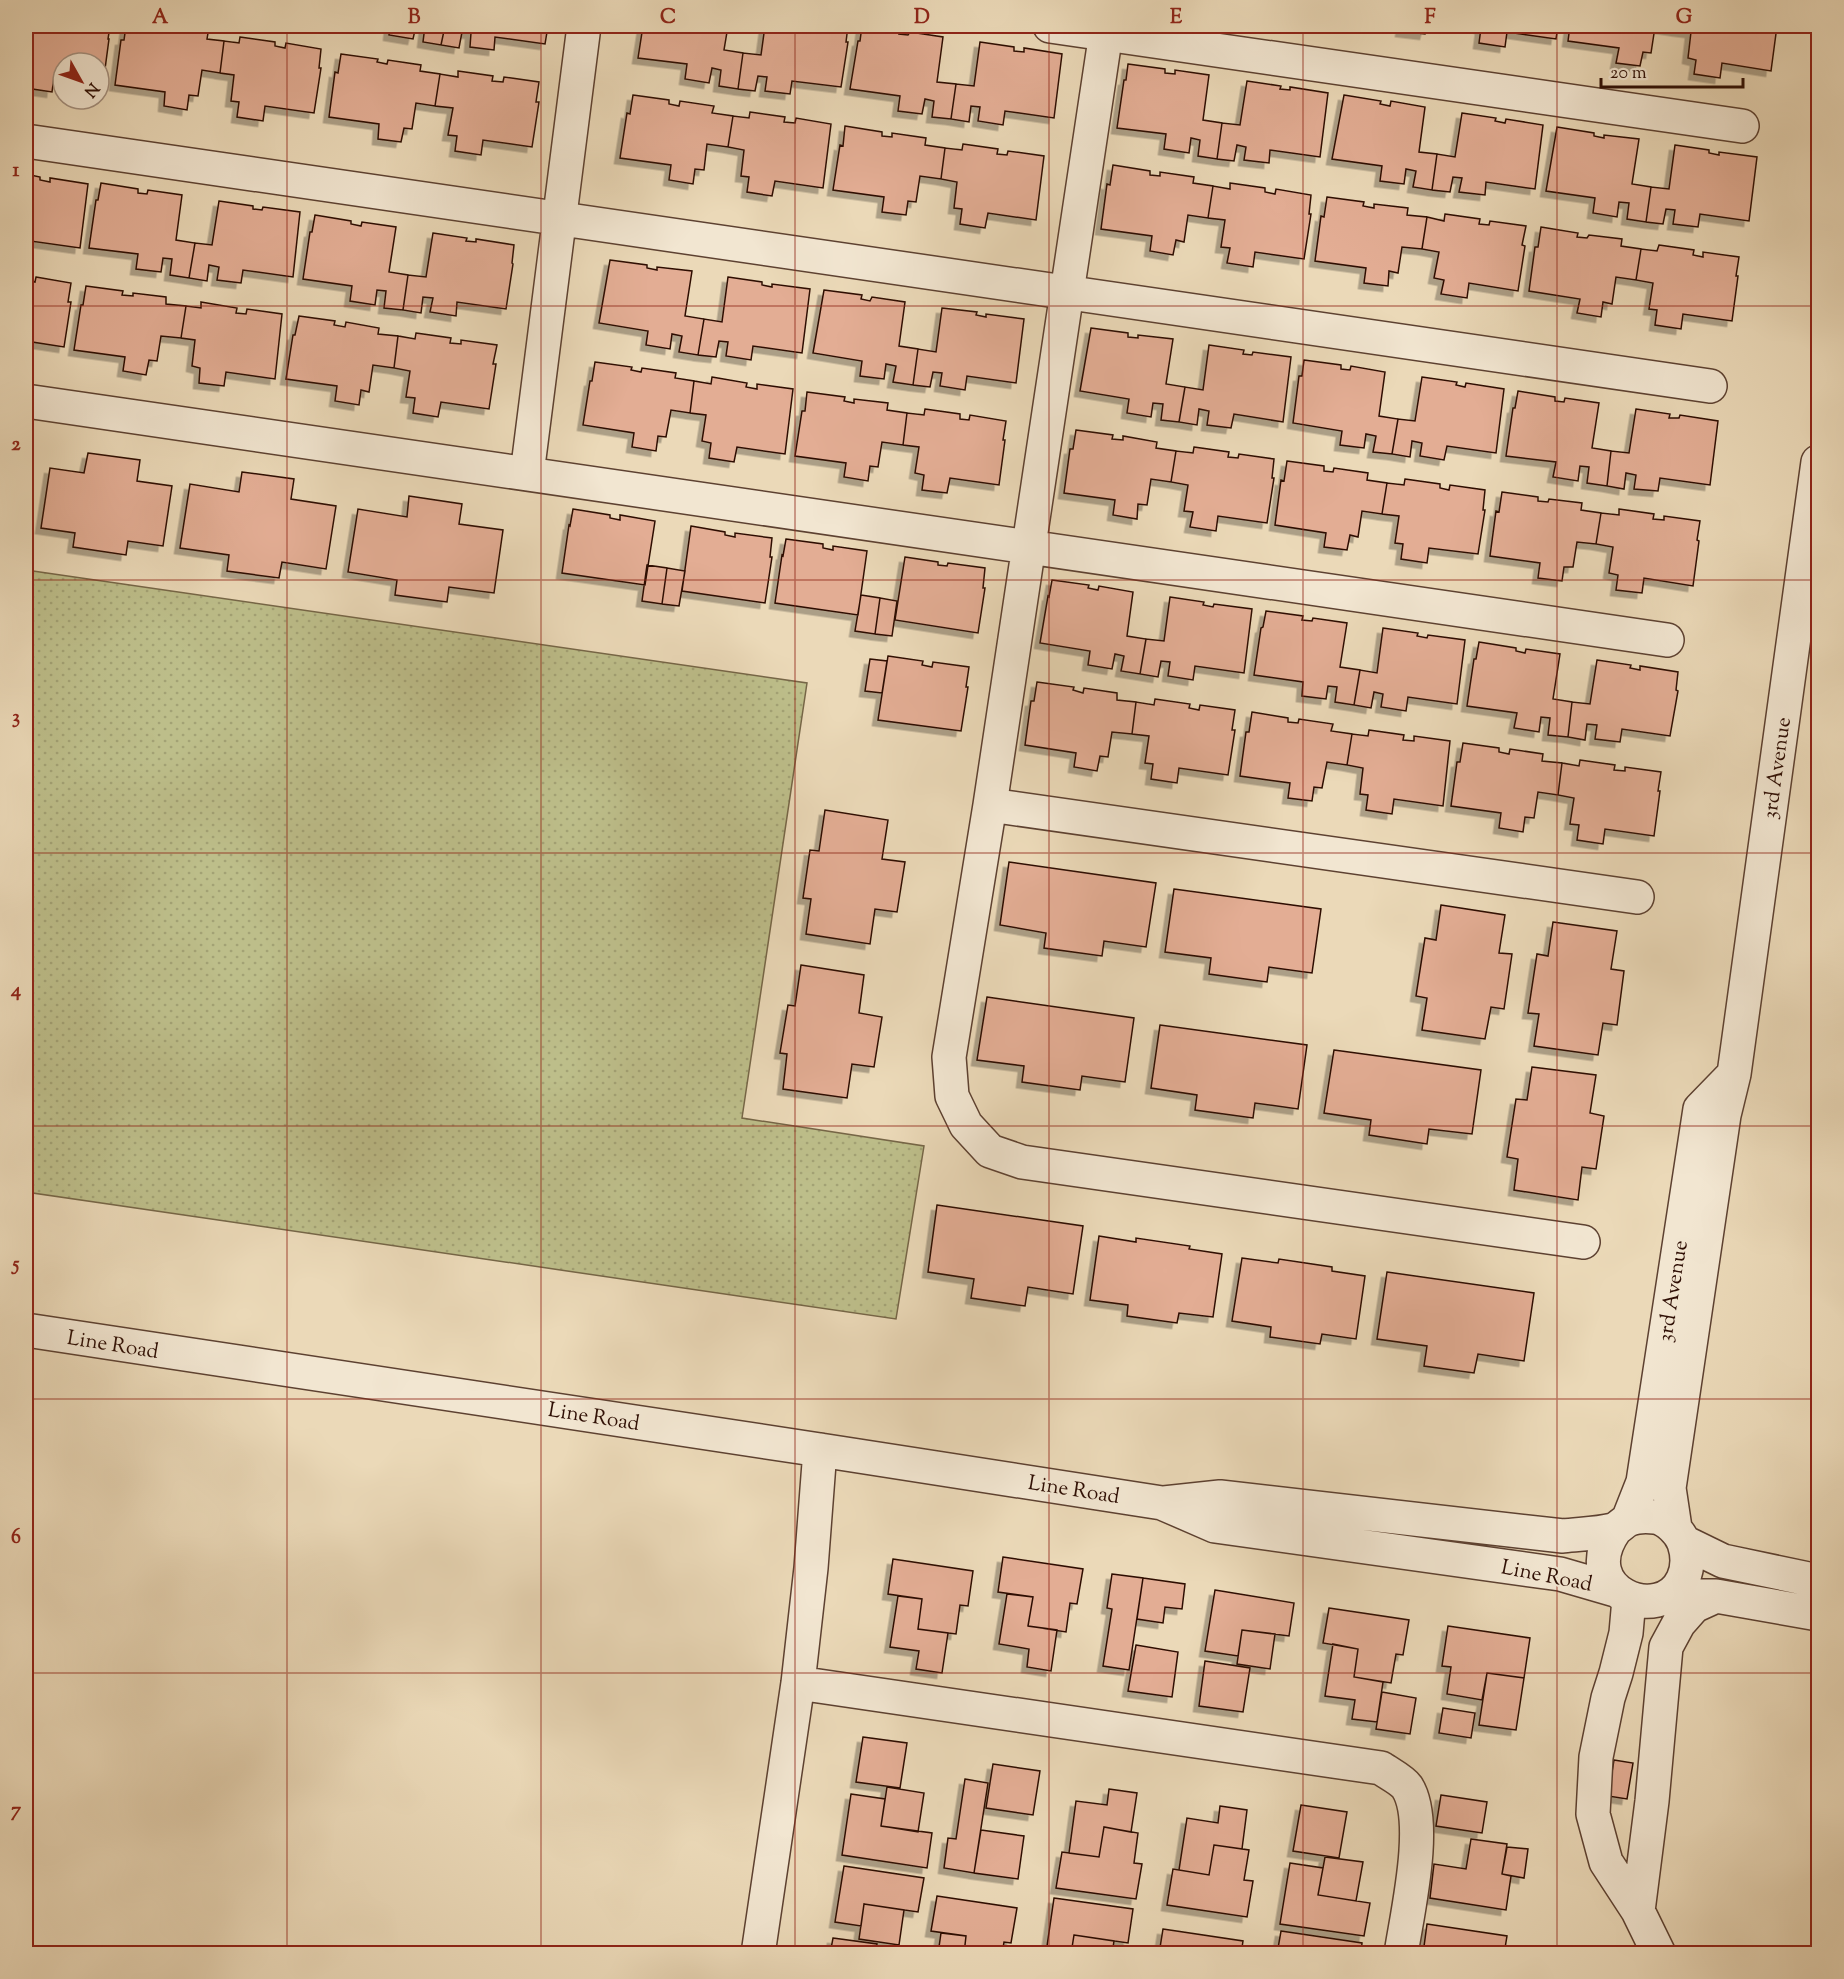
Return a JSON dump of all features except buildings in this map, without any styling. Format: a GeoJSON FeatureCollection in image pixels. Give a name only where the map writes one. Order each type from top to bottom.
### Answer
{"type":"FeatureCollection","features":[{"type":"Feature","properties":{"kind":"street"},"geometry":{"type":"LineString","coordinates":[[527,474],[584,26]]}},
{"type":"Feature","properties":{"kind":"street"},"geometry":{"type":"LineString","coordinates":[[1050,26],[1107,30],[1743,126]]}},
{"type":"Feature","properties":{"kind":"street"},"geometry":{"type":"LineString","coordinates":[[1107,30],[990,805],[949,1057],[952,1096],[966,1125],[990,1151],[1022,1162],[1583,1242]]}},
{"type":"Feature","properties":{"kind":"street"},"geometry":{"type":"LineString","coordinates":[[26,141],[1710,386]]}},
{"type":"Feature","properties":{"kind":"street"},"geometry":{"type":"LineString","coordinates":[[26,401],[1667,640]]}},
{"type":"Feature","properties":{"kind":"street","name":"3rd Avenue"},"geometry":{"type":"LineString","coordinates":[[1679,1535],[1669,1488],[1725,1115],[1734,1074],[1818,462]]}},
{"type":"Feature","properties":{"kind":"street"},"geometry":{"type":"LineString","coordinates":[[990,805],[1637,897]]}},
{"type":"Feature","properties":{"kind":"street","name":"3rd Avenue"},"geometry":{"type":"LineString","coordinates":[[1621,1525],[1642,1482],[1700,1109],[1734,1074]]}},
{"type":"Feature","properties":{"kind":"street","name":"Line Road"},"geometry":{"type":"LineString","coordinates":[[26,1330],[1162,1503],[1215,1526],[1560,1574],[1644,1602],[1671,1595],[1716,1596],[1818,1614]]}},
{"type":"Feature","properties":{"kind":"street"},"geometry":{"type":"LineString","coordinates":[[758,1953],[798,1683],[811,1568],[820,1450]]}},
{"type":"Feature","properties":{"kind":"street","name":"Line Road"},"geometry":{"type":"LineString","coordinates":[[1162,1503],[1220,1497],[1563,1536],[1621,1525],[1645,1516],[1660,1518],[1679,1535],[1723,1561],[1818,1581]]}},
{"type":"Feature","properties":{"kind":"street","name":"Line Road"},"geometry":{"type":"LineString","coordinates":[[1621,1525],[1605,1543],[1603,1560],[1606,1576],[1622,1594]]}},
{"type":"Feature","properties":{"kind":"street"},"geometry":{"type":"LineString","coordinates":[[1638,1911],[1652,1801],[1671,1595],[1680,1585],[1685,1574],[1687,1559],[1679,1535]]}},
{"type":"Feature","properties":{"kind":"street"},"geometry":{"type":"LineString","coordinates":[[1622,1594],[1626,1633],[1608,1698],[1596,1756],[1593,1814],[1606,1862],[1638,1911],[1659,1953]]}},
{"type":"Feature","properties":{"kind":"street"},"geometry":{"type":"LineString","coordinates":[[1666,1647],[1679,1623],[1694,1606],[1716,1596]]}},
{"type":"Feature","properties":{"kind":"street"},"geometry":{"type":"LineString","coordinates":[[798,1683],[1381,1768],[1407,1786],[1417,1815],[1417,1846],[1401,1953]]}},
{"type":"Feature","properties":{"kind":"green space"},"geometry":{"type":"Polygon","coordinates":[[[26,570],[807,683],[742,1118],[924,1146],[896,1319],[26,1192],[26,570]]]}}]}
